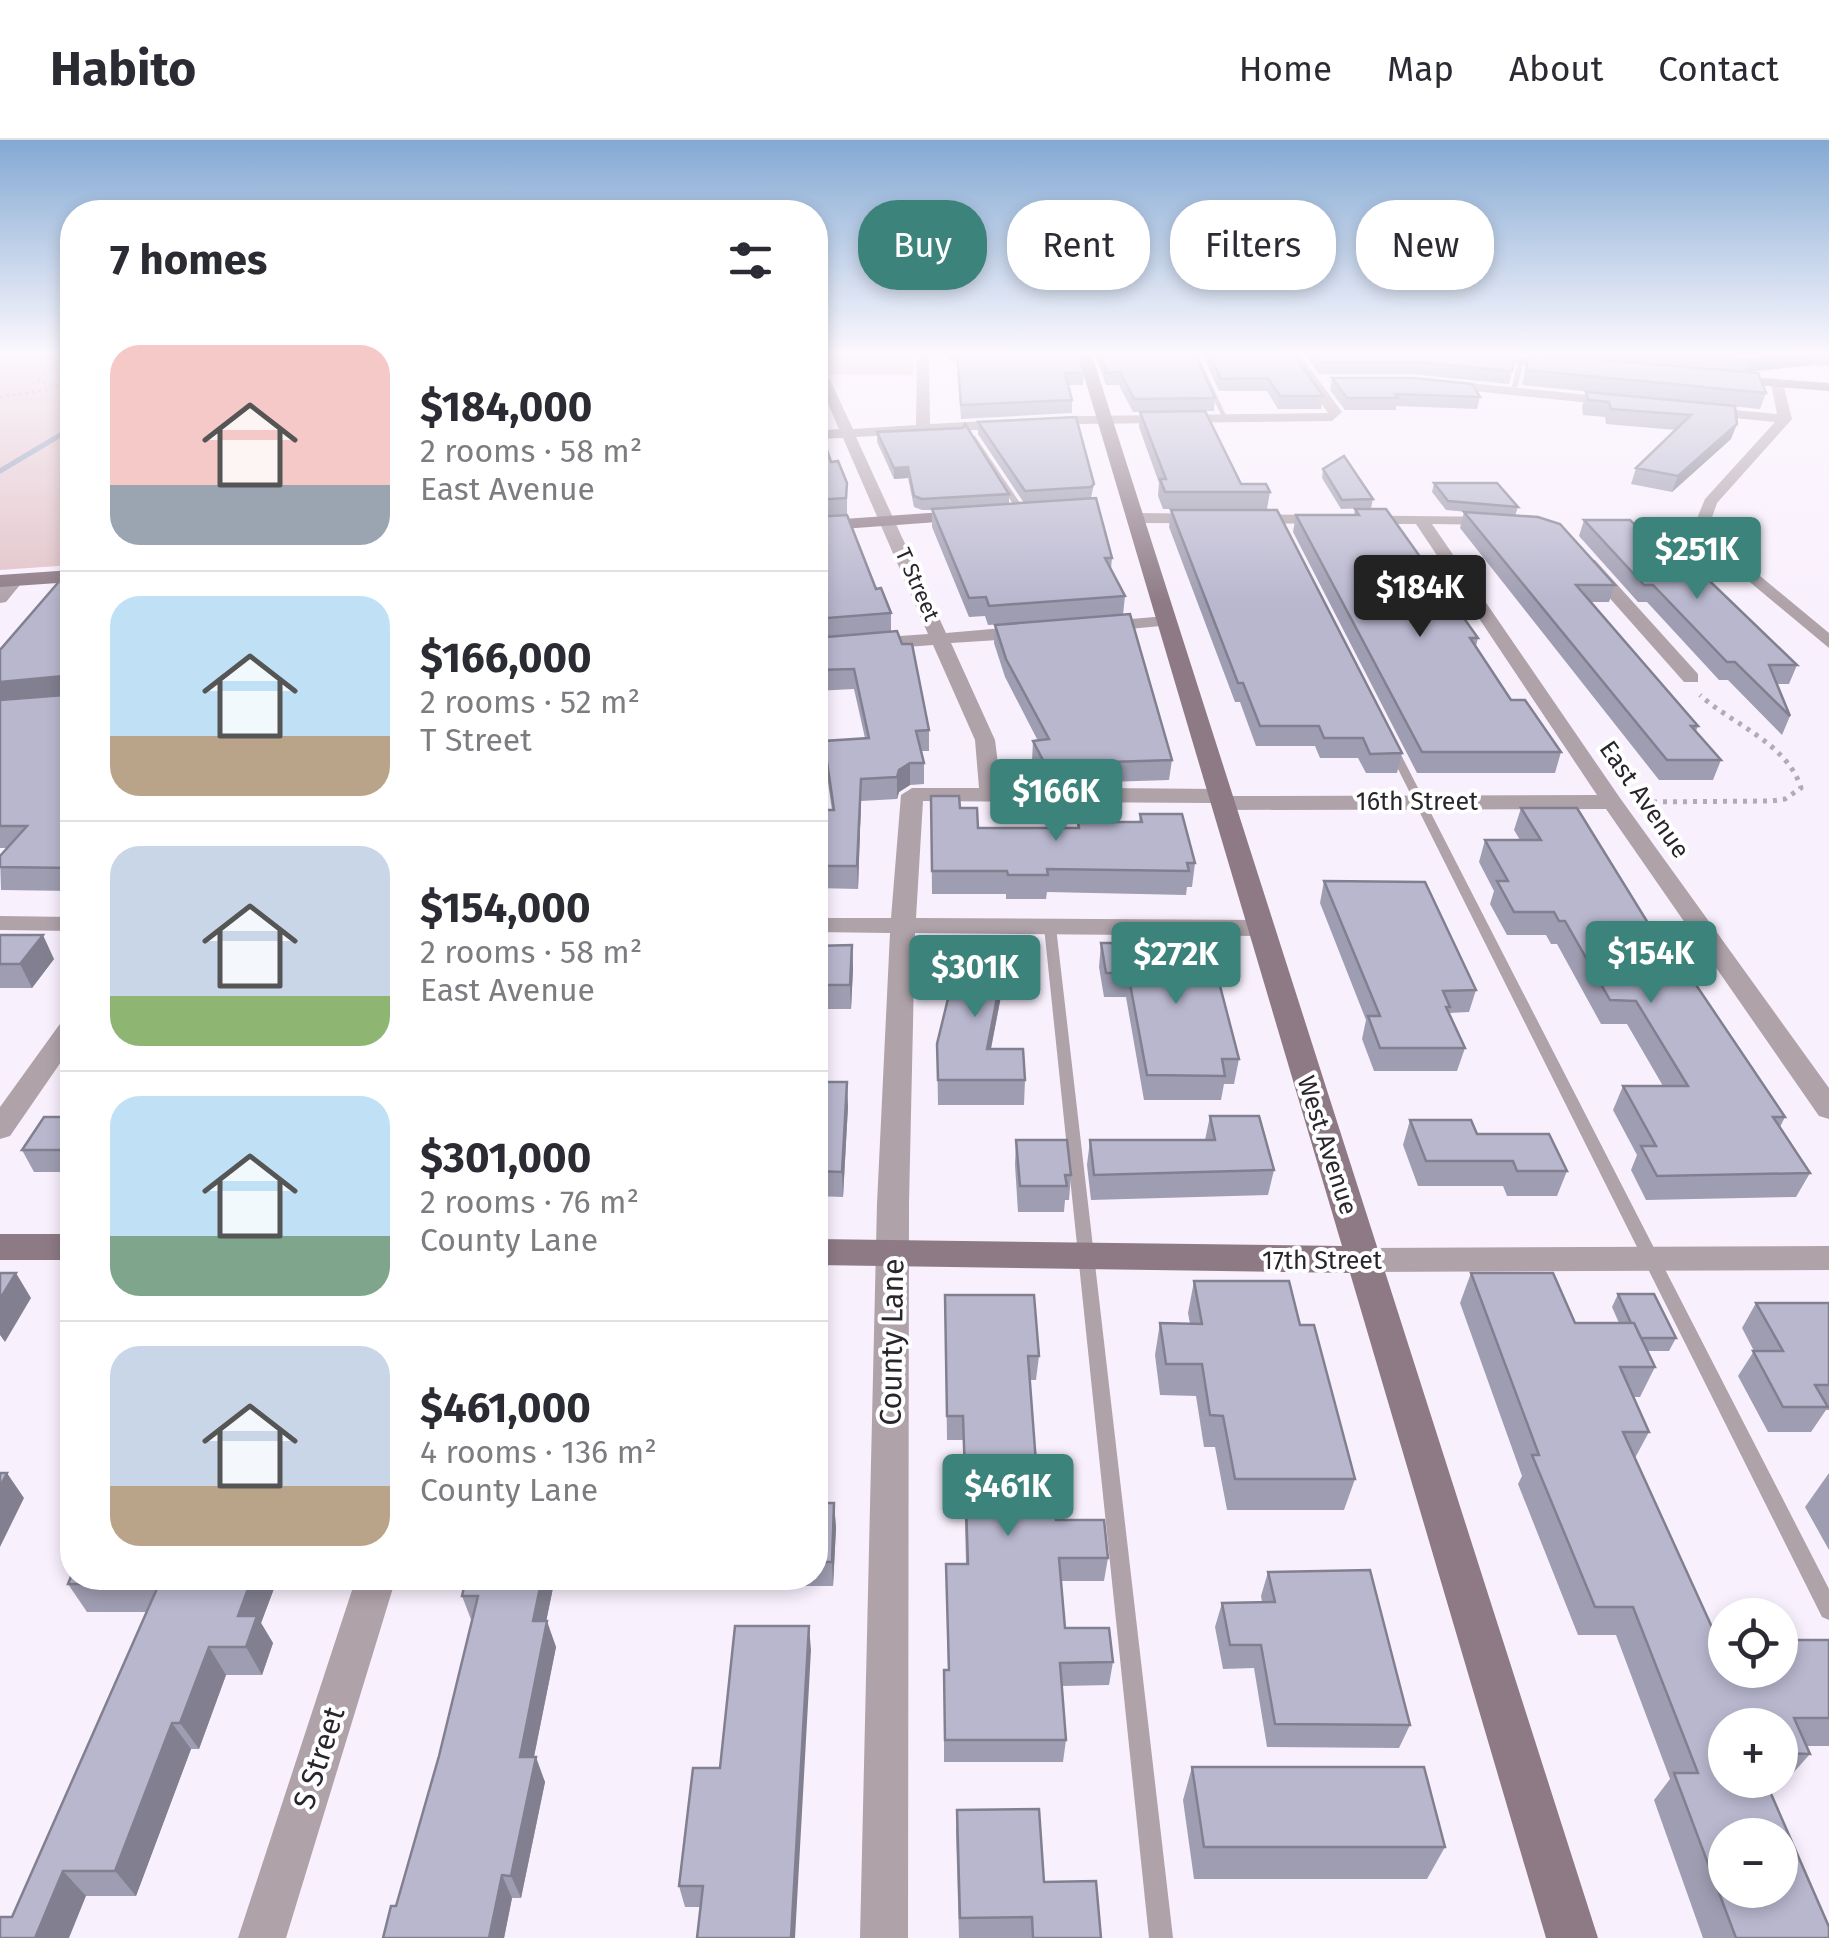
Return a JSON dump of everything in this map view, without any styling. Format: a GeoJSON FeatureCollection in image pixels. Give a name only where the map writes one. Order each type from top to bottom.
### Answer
{"type":"FeatureCollection","features":[{"type":"Feature","properties":{"kind":"main road","name":"West Avenue"},"geometry":{"type":"LineString","coordinates":[[1110,436],[1127,509],[1166,621],[1365,1260],[1572,1938]]}},
{"type":"Feature","properties":{"kind":"main road"},"geometry":{"type":"LineString","coordinates":[[828,525],[1011,513]]}},
{"type":"Feature","properties":{"kind":"main road"},"geometry":{"type":"LineString","coordinates":[[8,581],[60,577]]}},
{"type":"Feature","properties":{"kind":"main road"},"geometry":{"type":"LineString","coordinates":[[0,1246],[60,1247]]}},
{"type":"Feature","properties":{"kind":"main road","name":"17th Street"},"geometry":{"type":"LineString","coordinates":[[828,1252],[1365,1260]]}},
{"type":"Feature","properties":{"kind":"street","name":"T Street"},"geometry":{"type":"LineString","coordinates":[[849,436],[943,638],[985,740],[992,794]]}},
{"type":"Feature","properties":{"kind":"street"},"geometry":{"type":"LineString","coordinates":[[1770,436],[1710,502],[1699,533],[1829,642]]}},
{"type":"Feature","properties":{"kind":"street"},"geometry":{"type":"LineString","coordinates":[[1127,509],[1278,518],[1512,521]]}},
{"type":"Feature","properties":{"kind":"street","name":"East Avenue"},"geometry":{"type":"LineString","coordinates":[[1420,518],[1612,802],[1829,1109]]}},
{"type":"Feature","properties":{"kind":"street"},"geometry":{"type":"LineString","coordinates":[[1576,549],[1691,678]]}},
{"type":"Feature","properties":{"kind":"street"},"geometry":{"type":"LineString","coordinates":[[0,598],[8,581]]}},
{"type":"Feature","properties":{"kind":"street"},"geometry":{"type":"LineString","coordinates":[[828,647],[1166,621]]}},
{"type":"Feature","properties":{"kind":"street"},"geometry":{"type":"LineString","coordinates":[[902,925],[912,795],[1221,800]]}},
{"type":"Feature","properties":{"kind":"street","name":"16th Street"},"geometry":{"type":"LineString","coordinates":[[1221,800],[1612,802]]}},
{"type":"Feature","properties":{"kind":"street"},"geometry":{"type":"LineString","coordinates":[[0,923],[60,924]]}},
{"type":"Feature","properties":{"kind":"street"},"geometry":{"type":"LineString","coordinates":[[828,925],[1260,928]]}},
{"type":"Feature","properties":{"kind":"street","name":"County Lane"},"geometry":{"type":"LineString","coordinates":[[884,1938],[893,1252],[902,925]]}},
{"type":"Feature","properties":{"kind":"street"},"geometry":{"type":"LineString","coordinates":[[0,1130],[60,1044]]}},
{"type":"Feature","properties":{"kind":"street","name":"17th Street"},"geometry":{"type":"LineString","coordinates":[[1365,1260],[1829,1258]]}},
{"type":"Feature","properties":{"kind":"street","name":"S Street"},"geometry":{"type":"LineString","coordinates":[[262,1938],[372,1590]]}},
{"type":"Feature","properties":{"kind":"lane"},"geometry":{"type":"LineString","coordinates":[[971,436],[1011,513]]}},
{"type":"Feature","properties":{"kind":"lane"},"geometry":{"type":"LineString","coordinates":[[1278,518],[1287,536]]}},
{"type":"Feature","properties":{"kind":"lane"},"geometry":{"type":"LineString","coordinates":[[1384,730],[1829,1610]]}},
{"type":"Feature","properties":{"kind":"lane"},"geometry":{"type":"LineString","coordinates":[[1050,927],[1161,1938]]}},
{"type":"Feature","properties":{"kind":"path"},"geometry":{"type":"LineString","coordinates":[[1612,802],[1770,802],[1785,799],[1800,788],[1792,766],[1711,707],[1691,678]]}},
{"type":"Feature","properties":{"kind":"shaded area"},"geometry":{"type":"Polygon","coordinates":[[[0,436],[60,436],[60,566],[0,570],[0,436]]]}},
{"type":"Feature","properties":{"kind":"building"},"geometry":{"type":"Polygon","coordinates":[[[879,436],[972,436],[1009,494],[922,499],[914,496],[908,467],[894,468],[879,436]]]}},
{"type":"Feature","properties":{"kind":"building"},"geometry":{"type":"Polygon","coordinates":[[[987,436],[1081,436],[1094,484],[1091,487],[1025,491],[987,436]]]}},
{"type":"Feature","properties":{"kind":"building"},"geometry":{"type":"Polygon","coordinates":[[[1149,436],[1217,436],[1241,484],[1266,484],[1270,492],[1165,492],[1160,479],[1166,479],[1149,436]]]}},
{"type":"Feature","properties":{"kind":"building"},"geometry":{"type":"Polygon","coordinates":[[[1669,436],[1723,436],[1678,476],[1636,468],[1669,436]]]}},
{"type":"Feature","properties":{"kind":"building"},"geometry":{"type":"Polygon","coordinates":[[[828,453],[831,462],[838,461],[847,483],[846,498],[828,499],[828,453]]]}},
{"type":"Feature","properties":{"kind":"building"},"geometry":{"type":"Polygon","coordinates":[[[1344,456],[1373,499],[1342,500],[1323,469],[1344,456]]]}},
{"type":"Feature","properties":{"kind":"building"},"geometry":{"type":"Polygon","coordinates":[[[1434,483],[1497,483],[1518,507],[1448,501],[1434,483]]]}},
{"type":"Feature","properties":{"kind":"building"},"geometry":{"type":"Polygon","coordinates":[[[1096,498],[1112,558],[1105,558],[1125,596],[989,606],[986,597],[969,598],[932,509],[1096,498]]]}},
{"type":"Feature","properties":{"kind":"building"},"geometry":{"type":"Polygon","coordinates":[[[1355,509],[1386,509],[1478,638],[1470,638],[1511,700],[1525,700],[1561,752],[1422,752],[1296,515],[1359,515],[1355,509]]]}},
{"type":"Feature","properties":{"kind":"building"},"geometry":{"type":"Polygon","coordinates":[[[1171,510],[1277,510],[1402,753],[1370,754],[1363,738],[1324,738],[1319,726],[1260,726],[1243,683],[1238,683],[1171,510]]]}},
{"type":"Feature","properties":{"kind":"building"},"geometry":{"type":"Polygon","coordinates":[[[1464,512],[1538,517],[1560,524],[1615,585],[1576,585],[1698,726],[1691,726],[1721,760],[1667,760],[1464,512]]]}},
{"type":"Feature","properties":{"kind":"building"},"geometry":{"type":"Polygon","coordinates":[[[847,515],[876,589],[881,588],[891,613],[828,618],[828,516],[847,515]]]}},
{"type":"Feature","properties":{"kind":"building"},"geometry":{"type":"Polygon","coordinates":[[[1584,520],[1630,520],[1653,542],[1665,542],[1692,564],[1797,665],[1769,665],[1790,716],[1735,662],[1727,662],[1653,585],[1644,585],[1584,520]]]}},
{"type":"Feature","properties":{"kind":"building"},"geometry":{"type":"Polygon","coordinates":[[[60,580],[60,676],[0,682],[0,650],[60,580]]]}},
{"type":"Feature","properties":{"kind":"building"},"geometry":{"type":"Polygon","coordinates":[[[1130,614],[1172,760],[1045,764],[1033,741],[1049,739],[1006,659],[995,625],[1130,614]]]}},
{"type":"Feature","properties":{"kind":"building"},"geometry":{"type":"Polygon","coordinates":[[[897,631],[902,644],[912,644],[929,730],[916,731],[924,763],[910,763],[899,770],[897,777],[861,779],[857,866],[828,866],[828,810],[834,810],[828,741],[869,738],[854,669],[828,670],[828,637],[897,631]]]}},
{"type":"Feature","properties":{"kind":"building"},"geometry":{"type":"Polygon","coordinates":[[[60,695],[60,868],[0,867],[0,856],[27,826],[0,826],[0,700],[60,695]]]}},
{"type":"Feature","properties":{"kind":"building"},"geometry":{"type":"Polygon","coordinates":[[[931,796],[959,796],[960,808],[977,808],[978,828],[1079,828],[1078,822],[1142,822],[1140,814],[1182,814],[1195,863],[1187,863],[1189,871],[1047,869],[1048,875],[1008,875],[1007,871],[932,871],[931,796]]]}},
{"type":"Feature","properties":{"kind":"building"},"geometry":{"type":"Polygon","coordinates":[[[1521,808],[1577,808],[1656,936],[1661,936],[1684,967],[1785,1117],[1773,1117],[1810,1173],[1657,1176],[1641,1146],[1656,1146],[1623,1086],[1688,1086],[1636,1001],[1610,1000],[1565,921],[1559,921],[1554,912],[1514,912],[1497,881],[1508,881],[1485,840],[1541,840],[1521,808]]]}},
{"type":"Feature","properties":{"kind":"building"},"geometry":{"type":"Polygon","coordinates":[[[1324,881],[1425,882],[1476,990],[1443,991],[1465,1048],[1380,1048],[1368,1016],[1380,1016],[1324,881]]]}},
{"type":"Feature","properties":{"kind":"building"},"geometry":{"type":"Polygon","coordinates":[[[0,935],[43,935],[20,964],[0,964],[0,935]]]}},
{"type":"Feature","properties":{"kind":"building"},"geometry":{"type":"Polygon","coordinates":[[[962,941],[1007,946],[987,1049],[1023,1049],[1025,1080],[938,1080],[937,1044],[962,941]]]}},
{"type":"Feature","properties":{"kind":"building"},"geometry":{"type":"Polygon","coordinates":[[[1101,943],[1201,943],[1205,959],[1213,959],[1239,1059],[1222,1059],[1225,1076],[1147,1075],[1128,973],[1106,973],[1101,943]]]}},
{"type":"Feature","properties":{"kind":"building"},"geometry":{"type":"Polygon","coordinates":[[[852,945],[850,985],[828,985],[828,946],[852,945]]]}},
{"type":"Feature","properties":{"kind":"building"},"geometry":{"type":"Polygon","coordinates":[[[828,1082],[847,1082],[842,1172],[828,1171],[828,1082]]]}},
{"type":"Feature","properties":{"kind":"building"},"geometry":{"type":"Polygon","coordinates":[[[1210,1116],[1259,1116],[1274,1170],[1094,1175],[1090,1140],[1215,1140],[1210,1116]]]}},
{"type":"Feature","properties":{"kind":"building"},"geometry":{"type":"Polygon","coordinates":[[[44,1117],[60,1117],[60,1150],[22,1150],[44,1117]]]}},
{"type":"Feature","properties":{"kind":"building"},"geometry":{"type":"Polygon","coordinates":[[[1410,1120],[1471,1120],[1477,1134],[1549,1134],[1567,1171],[1517,1171],[1513,1161],[1426,1161],[1410,1120]]]}},
{"type":"Feature","properties":{"kind":"building"},"geometry":{"type":"Polygon","coordinates":[[[1016,1140],[1067,1140],[1071,1175],[1065,1175],[1067,1186],[1020,1186],[1016,1140]]]}},
{"type":"Feature","properties":{"kind":"building"},"geometry":{"type":"Polygon","coordinates":[[[0,1273],[16,1273],[0,1299],[0,1273]]]}},
{"type":"Feature","properties":{"kind":"building"},"geometry":{"type":"Polygon","coordinates":[[[1471,1273],[1553,1273],[1575,1323],[1634,1323],[1655,1367],[1620,1367],[1649,1432],[1623,1432],[1708,1618],[1708,1688],[1798,1688],[1798,1640],[1829,1640],[1829,1718],[1798,1718],[1798,1708],[1708,1708],[1708,1798],[1773,1798],[1782,1818],[1708,1818],[1708,1863],[1674,1773],[1698,1773],[1633,1607],[1595,1607],[1532,1455],[1539,1455],[1471,1273]]]}},
{"type":"Feature","properties":{"kind":"building"},"geometry":{"type":"Polygon","coordinates":[[[1194,1281],[1289,1281],[1300,1325],[1314,1325],[1355,1479],[1235,1479],[1223,1416],[1210,1415],[1202,1364],[1166,1364],[1160,1323],[1202,1324],[1194,1281]]]}},
{"type":"Feature","properties":{"kind":"building"},"geometry":{"type":"Polygon","coordinates":[[[1618,1294],[1654,1294],[1676,1338],[1641,1338],[1618,1294]]]}},
{"type":"Feature","properties":{"kind":"building"},"geometry":{"type":"Polygon","coordinates":[[[945,1295],[1034,1295],[1039,1356],[1028,1356],[1036,1463],[1051,1463],[1056,1520],[1104,1520],[1108,1558],[1059,1558],[1065,1628],[1109,1628],[1113,1662],[1060,1663],[1066,1740],[945,1740],[944,1670],[949,1670],[946,1564],[968,1564],[963,1416],[947,1416],[945,1295]]]}},
{"type":"Feature","properties":{"kind":"building"},"geometry":{"type":"Polygon","coordinates":[[[1756,1303],[1829,1303],[1829,1385],[1815,1385],[1828,1407],[1783,1407],[1753,1351],[1783,1351],[1756,1303]]]}},
{"type":"Feature","properties":{"kind":"building"},"geometry":{"type":"Polygon","coordinates":[[[828,1503],[834,1503],[832,1562],[828,1562],[828,1503]]]}},
{"type":"Feature","properties":{"kind":"building"},"geometry":{"type":"Polygon","coordinates":[[[1370,1570],[1410,1725],[1275,1724],[1261,1645],[1230,1645],[1222,1603],[1275,1602],[1268,1572],[1370,1570]]]}},
{"type":"Feature","properties":{"kind":"building"},"geometry":{"type":"Polygon","coordinates":[[[156,1590],[248,1590],[238,1616],[257,1616],[246,1647],[209,1647],[180,1723],[172,1723],[115,1871],[63,1871],[35,1938],[0,1938],[0,1917],[12,1917],[156,1590]]]}},
{"type":"Feature","properties":{"kind":"building"},"geometry":{"type":"Polygon","coordinates":[[[463,1590],[539,1590],[533,1621],[547,1621],[520,1757],[536,1757],[511,1876],[502,1875],[489,1938],[383,1938],[391,1906],[396,1906],[439,1756],[478,1596],[462,1596],[463,1590]]]}},
{"type":"Feature","properties":{"kind":"building"},"geometry":{"type":"Polygon","coordinates":[[[735,1626],[809,1626],[791,1938],[697,1938],[703,1886],[679,1886],[693,1768],[720,1768],[735,1626]]]}},
{"type":"Feature","properties":{"kind":"building"},"geometry":{"type":"Polygon","coordinates":[[[1798,1727],[1810,1754],[1798,1754],[1798,1727]]]}},
{"type":"Feature","properties":{"kind":"building"},"geometry":{"type":"Polygon","coordinates":[[[1192,1767],[1424,1767],[1445,1847],[1204,1847],[1192,1767]]]}},
{"type":"Feature","properties":{"kind":"building"},"geometry":{"type":"Polygon","coordinates":[[[1039,1809],[1044,1882],[1096,1881],[1101,1938],[1033,1938],[1032,1917],[960,1918],[957,1810],[1039,1809]]]}},
{"type":"Feature","properties":{"kind":"building"},"geometry":{"type":"Polygon","coordinates":[[[1798,1856],[1829,1927],[1829,1938],[1736,1938],[1725,1908],[1798,1908],[1798,1856]]]}},
{"type":"Feature","properties":{"kind":"waterway"},"geometry":{"type":"LineString","coordinates":[[0,471],[59,436]]}}]}
